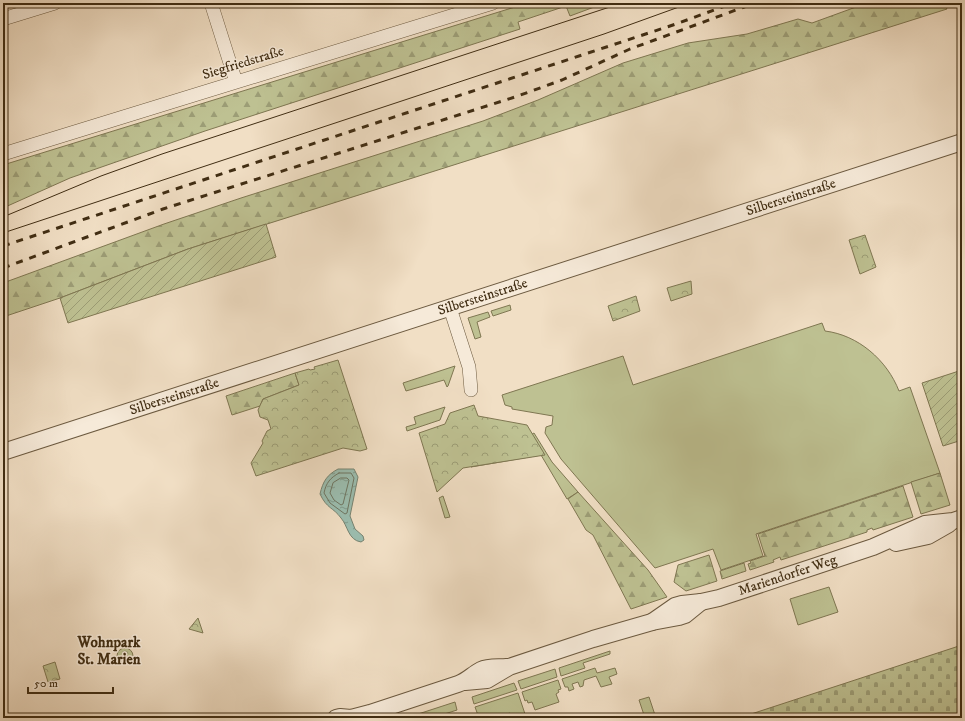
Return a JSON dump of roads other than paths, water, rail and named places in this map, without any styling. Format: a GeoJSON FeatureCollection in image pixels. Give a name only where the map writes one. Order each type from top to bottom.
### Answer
{"type":"FeatureCollection","features":[{"type":"Feature","properties":{"kind":"street"},"geometry":{"type":"LineString","coordinates":[[3,19],[56,3]]}},
{"type":"Feature","properties":{"kind":"street"},"geometry":{"type":"LineString","coordinates":[[211,3],[236,82]]}},
{"type":"Feature","properties":{"kind":"street","name":"Siegfriedstraße"},"geometry":{"type":"LineString","coordinates":[[3,154],[493,3]]}},
{"type":"Feature","properties":{"kind":"street","name":"Silbersteinstraße"},"geometry":{"type":"LineString","coordinates":[[3,452],[962,142]]}},
{"type":"Feature","properties":{"kind":"street"},"geometry":{"type":"LineString","coordinates":[[450,308],[469,367],[471,390]]}},
{"type":"Feature","properties":{"kind":"street","name":"Mariendorfer Weg"},"geometry":{"type":"LineString","coordinates":[[336,718],[351,718],[465,682],[487,680],[509,667],[605,635],[652,622],[685,615],[701,602],[873,547],[928,536],[958,520]]}},
{"type":"Feature","properties":{"kind":"water"},"geometry":{"type":"Polygon","coordinates":[[[338,469],[354,469],[358,477],[350,516],[355,529],[363,536],[364,540],[361,542],[353,539],[341,518],[325,503],[320,494],[326,479],[338,469]]]}},
{"type":"Feature","properties":{"kind":"tram line"},"geometry":{"type":"LineString","coordinates":[[3,217],[101,176],[162,154],[622,3]]}},
{"type":"Feature","properties":{"kind":"tram line"},"geometry":{"type":"LineString","coordinates":[[3,233],[604,34],[690,3]]}},
{"type":"Feature","properties":{"kind":"railway"},"geometry":{"type":"LineString","coordinates":[[3,246],[676,24],[733,3]]}},
{"type":"Feature","properties":{"kind":"railway"},"geometry":{"type":"LineString","coordinates":[[3,268],[163,209],[515,97],[562,80],[630,49],[755,3]]}},
{"type":"Feature","properties":{"kind":"district","name":"Wohnpark St. Marien"},"geometry":{"type":"Point","coordinates":[109,650]}}]}
